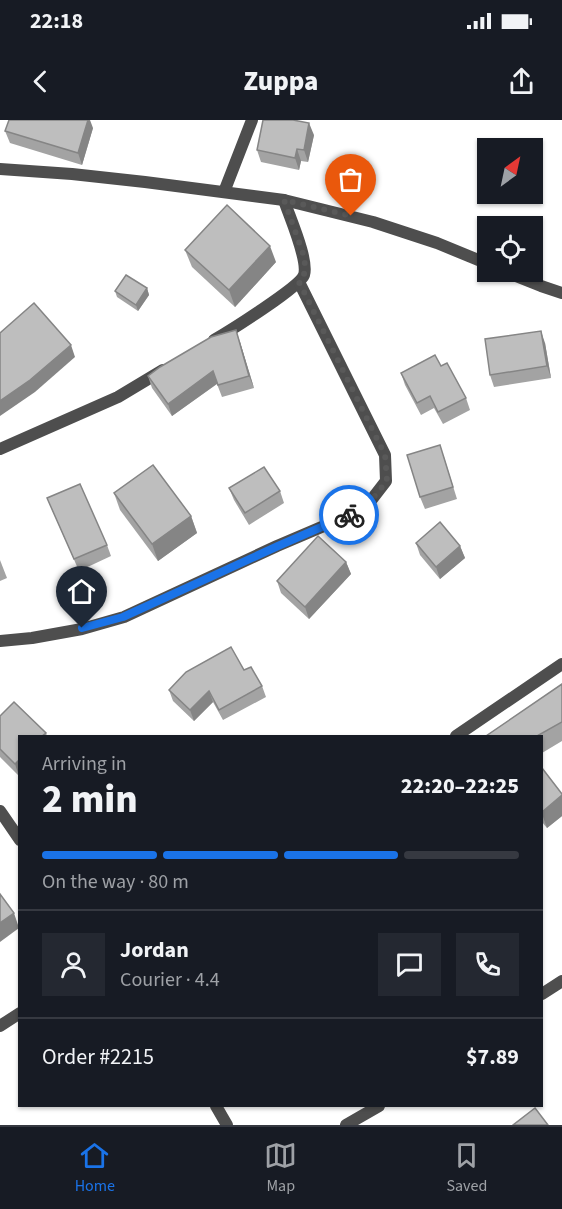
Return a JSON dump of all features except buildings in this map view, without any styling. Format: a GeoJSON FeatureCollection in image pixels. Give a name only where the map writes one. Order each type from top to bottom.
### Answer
{"type":"FeatureCollection","features":[{"type":"Feature","properties":{"kind":"street"},"geometry":{"type":"LineString","coordinates":[[224,192],[252,120]]}},
{"type":"Feature","properties":{"kind":"street"},"geometry":{"type":"LineString","coordinates":[[0,169],[72,174],[284,200],[373,222],[437,243],[477,259]]}},
{"type":"Feature","properties":{"kind":"street"},"geometry":{"type":"LineString","coordinates":[[204,347],[299,282],[304,275],[305,259],[284,200]]}},
{"type":"Feature","properties":{"kind":"street"},"geometry":{"type":"LineString","coordinates":[[0,641],[32,638],[123,617],[345,517],[369,503],[387,481],[385,455],[299,282]]}},
{"type":"Feature","properties":{"kind":"street"},"geometry":{"type":"LineString","coordinates":[[533,282],[562,293]]}},
{"type":"Feature","properties":{"kind":"street"},"geometry":{"type":"LineString","coordinates":[[0,449],[118,397],[175,363]]}},
{"type":"Feature","properties":{"kind":"street"},"geometry":{"type":"LineString","coordinates":[[458,735],[561,667]]}},
{"type":"Feature","properties":{"kind":"street"},"geometry":{"type":"LineString","coordinates":[[0,811],[18,837]]}},
{"type":"Feature","properties":{"kind":"street"},"geometry":{"type":"LineString","coordinates":[[543,993],[562,981]]}},
{"type":"Feature","properties":{"kind":"street"},"geometry":{"type":"LineString","coordinates":[[0,1026],[18,1014]]}},
{"type":"Feature","properties":{"kind":"street"},"geometry":{"type":"LineString","coordinates":[[217,1107],[227,1125]]}},
{"type":"Feature","properties":{"kind":"street"},"geometry":{"type":"LineString","coordinates":[[346,1125],[377,1107]]}},
{"type":"Feature","properties":{"kind":"way so far"},"geometry":{"type":"LineString","coordinates":[[349,515],[369,503],[387,481],[385,455],[299,282],[304,275],[305,259],[284,200],[351,216]]}},
{"type":"Feature","properties":{"kind":"route"},"geometry":{"type":"LineString","coordinates":[[82,628],[123,617],[349,515]]}}]}
